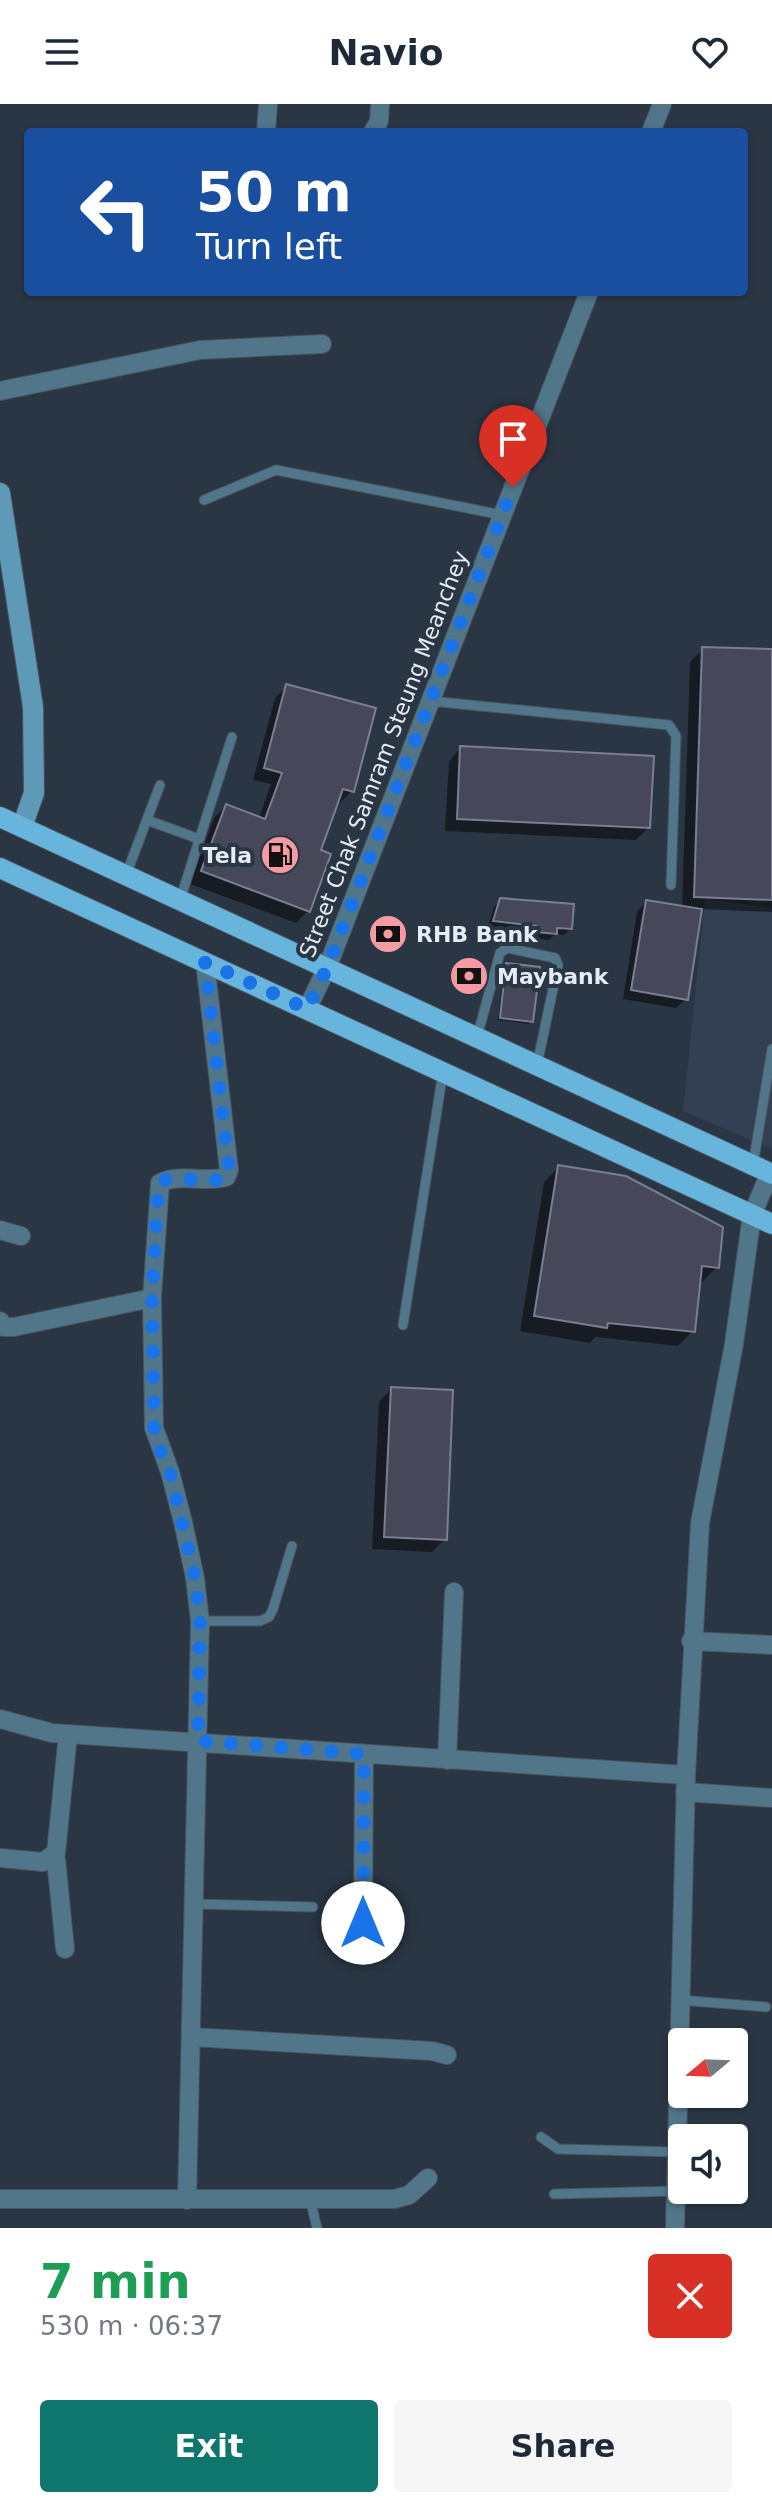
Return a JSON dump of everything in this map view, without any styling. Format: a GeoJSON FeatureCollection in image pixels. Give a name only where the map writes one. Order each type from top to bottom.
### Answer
{"type":"FeatureCollection","features":[{"type":"Feature","properties":{"kind":"main road"},"geometry":{"type":"LineString","coordinates":[[0,817],[765,1170]]}},
{"type":"Feature","properties":{"kind":"main road"},"geometry":{"type":"LineString","coordinates":[[0,868],[772,1224]]}},
{"type":"Feature","properties":{"kind":"street"},"geometry":{"type":"LineString","coordinates":[[266,128],[268,104]]}},
{"type":"Feature","properties":{"kind":"street"},"geometry":{"type":"LineString","coordinates":[[375,128],[380,104]]}},
{"type":"Feature","properties":{"kind":"street"},"geometry":{"type":"LineString","coordinates":[[653,128],[662,104]]}},
{"type":"Feature","properties":{"kind":"street","name":"Street Chak Samram Steung Meanchey"},"geometry":{"type":"LineString","coordinates":[[307,1009],[327,968],[587,296]]}},
{"type":"Feature","properties":{"kind":"street"},"geometry":{"type":"LineString","coordinates":[[0,391],[200,350],[322,344]]}},
{"type":"Feature","properties":{"kind":"street"},"geometry":{"type":"LineString","coordinates":[[0,493],[33,707],[34,793],[22,827]]}},
{"type":"Feature","properties":{"kind":"street"},"geometry":{"type":"LineString","coordinates":[[187,2200],[200,1621],[195,1578],[180,1510],[154,1428],[152,1298],[160,1183],[170,1179],[216,1180],[226,1177],[229,1170],[205,962]]}},
{"type":"Feature","properties":{"kind":"street"},"geometry":{"type":"LineString","coordinates":[[677,2124],[685,1784],[700,1523],[734,1344],[752,1215],[765,1170]]}},
{"type":"Feature","properties":{"kind":"street"},"geometry":{"type":"LineString","coordinates":[[0,1230],[21,1236]]}},
{"type":"Feature","properties":{"kind":"street"},"geometry":{"type":"LineString","coordinates":[[0,1321],[3,1327],[14,1327],[152,1298]]}},
{"type":"Feature","properties":{"kind":"street"},"geometry":{"type":"LineString","coordinates":[[447,1760],[454,1592]]}},
{"type":"Feature","properties":{"kind":"street"},"geometry":{"type":"LineString","coordinates":[[691,1641],[772,1645]]}},
{"type":"Feature","properties":{"kind":"street"},"geometry":{"type":"LineString","coordinates":[[0,1719],[52,1733],[447,1760],[685,1784],[772,1798]]}},
{"type":"Feature","properties":{"kind":"street"},"geometry":{"type":"LineString","coordinates":[[0,1858],[43,1862],[52,1857],[57,1846],[68,1734]]}},
{"type":"Feature","properties":{"kind":"street"},"geometry":{"type":"LineString","coordinates":[[363,1923],[364,1754]]}},
{"type":"Feature","properties":{"kind":"street"},"geometry":{"type":"LineString","coordinates":[[52,1857],[56,1859],[65,1949]]}},
{"type":"Feature","properties":{"kind":"street"},"geometry":{"type":"LineString","coordinates":[[191,2037],[432,2051],[447,2055]]}},
{"type":"Feature","properties":{"kind":"street"},"geometry":{"type":"LineString","coordinates":[[0,2199],[405,2198],[428,2178]]}},
{"type":"Feature","properties":{"kind":"street"},"geometry":{"type":"LineString","coordinates":[[675,2228],[676,2204]]}},
{"type":"Feature","properties":{"kind":"lane"},"geometry":{"type":"LineString","coordinates":[[204,500],[276,470],[502,515]]}},
{"type":"Feature","properties":{"kind":"lane"},"geometry":{"type":"LineString","coordinates":[[430,701],[669,725],[676,736],[671,885]]}},
{"type":"Feature","properties":{"kind":"lane"},"geometry":{"type":"LineString","coordinates":[[180,900],[232,737]]}},
{"type":"Feature","properties":{"kind":"lane"},"geometry":{"type":"LineString","coordinates":[[126,875],[160,785]]}},
{"type":"Feature","properties":{"kind":"lane"},"geometry":{"type":"LineString","coordinates":[[147,820],[199,839]]}},
{"type":"Feature","properties":{"kind":"lane"},"geometry":{"type":"LineString","coordinates":[[477,1037],[500,953],[507,948],[555,958],[558,965],[537,1065]]}},
{"type":"Feature","properties":{"kind":"lane"},"geometry":{"type":"LineString","coordinates":[[765,1170],[772,1049]]}},
{"type":"Feature","properties":{"kind":"lane"},"geometry":{"type":"LineString","coordinates":[[403,1325],[443,1072]]}},
{"type":"Feature","properties":{"kind":"lane"},"geometry":{"type":"LineString","coordinates":[[200,1621],[260,1621],[269,1617],[292,1546]]}},
{"type":"Feature","properties":{"kind":"lane"},"geometry":{"type":"LineString","coordinates":[[194,1904],[313,1907]]}},
{"type":"Feature","properties":{"kind":"lane"},"geometry":{"type":"LineString","coordinates":[[679,2000],[766,2007]]}},
{"type":"Feature","properties":{"kind":"lane"},"geometry":{"type":"LineString","coordinates":[[541,2137],[558,2149],[668,2152]]}},
{"type":"Feature","properties":{"kind":"lane"},"geometry":{"type":"LineString","coordinates":[[554,2194],[668,2191]]}},
{"type":"Feature","properties":{"kind":"lane"},"geometry":{"type":"LineString","coordinates":[[310,2199],[317,2228]]}},
{"type":"Feature","properties":{"kind":"shaded area"},"geometry":{"type":"Polygon","coordinates":[[[705,899],[772,908],[772,1149],[683,1111],[705,899]]]}},
{"type":"Feature","properties":{"kind":"building"},"geometry":{"type":"Polygon","coordinates":[[[702,647],[772,649],[772,900],[694,897],[702,647]]]}},
{"type":"Feature","properties":{"kind":"building"},"geometry":{"type":"Polygon","coordinates":[[[286,684],[376,708],[354,792],[343,789],[321,850],[331,854],[310,912],[201,871],[226,804],[265,819],[282,773],[264,768],[286,684]]]}},
{"type":"Feature","properties":{"kind":"building"},"geometry":{"type":"Polygon","coordinates":[[[460,746],[654,756],[650,828],[457,819],[460,746]]]}},
{"type":"Feature","properties":{"kind":"building"},"geometry":{"type":"Polygon","coordinates":[[[500,898],[574,904],[572,929],[557,928],[557,934],[536,932],[536,926],[493,921],[500,898]]]}},
{"type":"Feature","properties":{"kind":"building"},"geometry":{"type":"Polygon","coordinates":[[[646,900],[702,909],[688,1000],[631,990],[646,900]]]}},
{"type":"Feature","properties":{"kind":"building"},"geometry":{"type":"Polygon","coordinates":[[[506,963],[540,967],[533,1022],[500,1018],[506,963]]]}},
{"type":"Feature","properties":{"kind":"building"},"geometry":{"type":"Polygon","coordinates":[[[558,1165],[626,1176],[723,1227],[719,1268],[702,1266],[695,1332],[608,1323],[607,1328],[534,1316],[558,1165]]]}},
{"type":"Feature","properties":{"kind":"building"},"geometry":{"type":"Polygon","coordinates":[[[391,1387],[453,1390],[447,1540],[384,1537],[391,1387]]]}},
{"type":"Feature","properties":{"kind":"place","name":"Tela"},"geometry":{"type":"Point","coordinates":[280,855]}},
{"type":"Feature","properties":{"kind":"place","name":"RHB Bank"},"geometry":{"type":"Point","coordinates":[388,934]}},
{"type":"Feature","properties":{"kind":"place","name":"Maybank"},"geometry":{"type":"Point","coordinates":[469,976]}},
{"type":"Feature","properties":{"kind":"route"},"geometry":{"type":"LineString","coordinates":[[363,1923],[364,1754],[198,1741],[200,1621],[195,1578],[170,1472],[154,1428],[152,1298],[158,1186],[163,1180],[170,1179],[216,1180],[226,1177],[229,1170],[205,962],[307,1009],[327,968],[513,487]]}}]}
